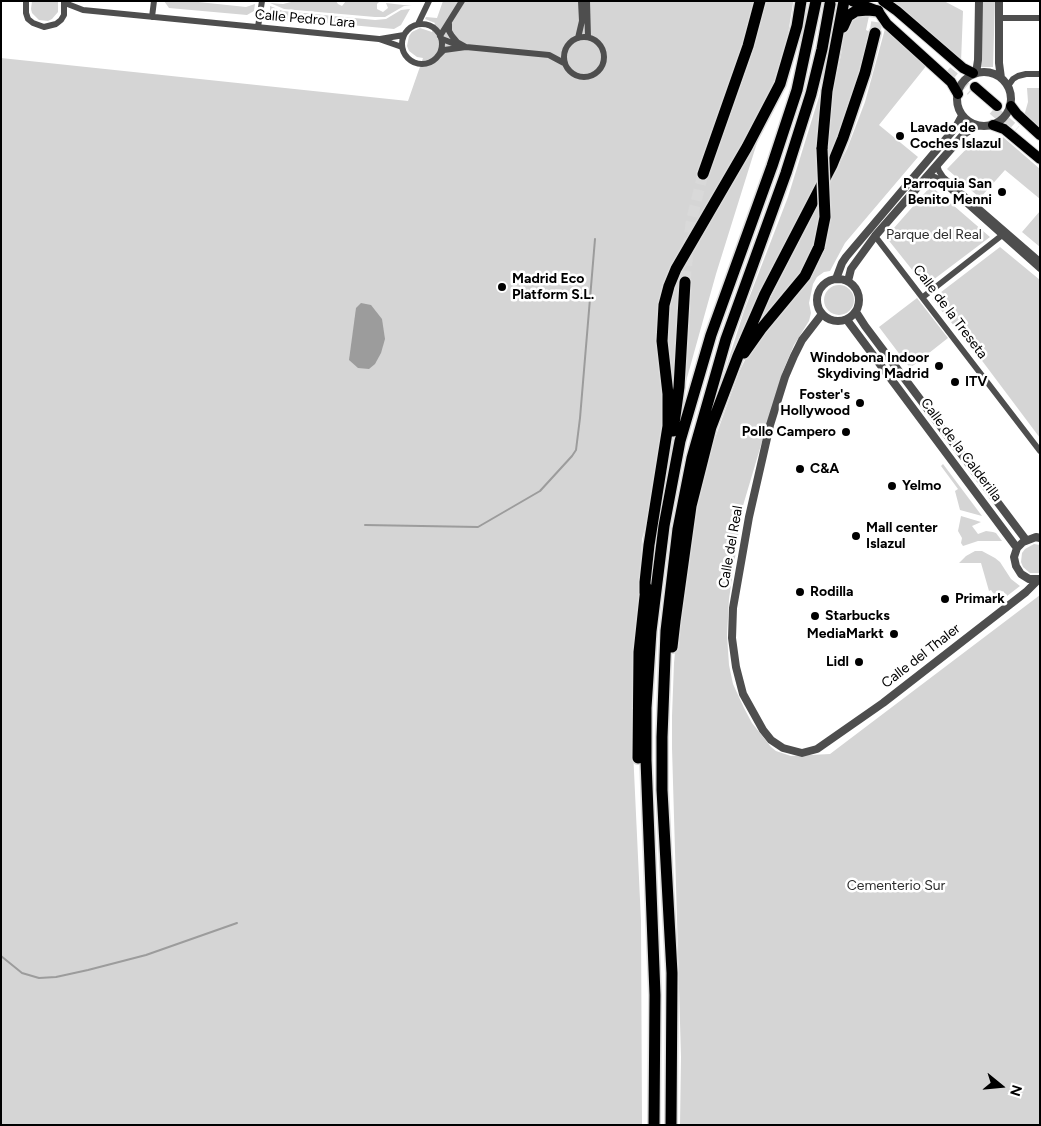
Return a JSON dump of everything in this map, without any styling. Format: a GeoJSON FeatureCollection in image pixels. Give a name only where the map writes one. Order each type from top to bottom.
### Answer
{"type":"FeatureCollection","features":[{"type":"Feature","properties":{"kind":"highway"},"geometry":{"type":"LineString","coordinates":[[703,174],[748,46],[760,1]]}},
{"type":"Feature","properties":{"kind":"highway"},"geometry":{"type":"LineString","coordinates":[[648,824],[639,781],[639,652],[649,545],[668,426],[668,394],[662,342],[662,322],[666,299],[676,269],[747,146],[780,84],[797,26],[801,1]]}},
{"type":"Feature","properties":{"kind":"highway"},"geometry":{"type":"LineString","coordinates":[[654,1125],[654,930],[648,824],[646,708],[651,631],[664,526],[680,441],[711,335],[772,166],[797,90],[816,1]]}},
{"type":"Feature","properties":{"kind":"highway"},"geometry":{"type":"LineString","coordinates":[[706,448],[730,383],[744,353],[761,329],[806,276],[819,247],[825,217],[822,149],[827,92],[844,1]]}},
{"type":"Feature","properties":{"kind":"highway"},"geometry":{"type":"LineString","coordinates":[[671,1125],[672,973],[662,790],[662,755],[666,631],[678,529],[692,458],[726,339],[786,172],[822,49],[830,4]]}},
{"type":"Feature","properties":{"kind":"highway"},"geometry":{"type":"LineString","coordinates":[[836,48],[843,25],[848,16],[856,11],[880,5]]}},
{"type":"Feature","properties":{"kind":"highway"},"geometry":{"type":"LineString","coordinates":[[665,829],[668,790],[668,708],[674,620],[691,506],[706,448],[725,388],[765,294],[844,138],[866,73],[875,33]]}},
{"type":"Feature","properties":{"kind":"highway"},"geometry":{"type":"LineString","coordinates":[[645,593],[676,416],[684,323],[685,282]]}},
{"type":"Feature","properties":{"kind":"main road"},"geometry":{"type":"LineString","coordinates":[[852,1],[872,8],[880,5],[897,11],[963,68],[975,73]]}},
{"type":"Feature","properties":{"kind":"main road"},"geometry":{"type":"LineString","coordinates":[[880,5],[950,69]]}},
{"type":"Feature","properties":{"kind":"main road"},"geometry":{"type":"LineString","coordinates":[[880,5],[887,24],[951,82],[958,94]]}},
{"type":"Feature","properties":{"kind":"main road"},"geometry":{"type":"LineString","coordinates":[[973,89],[995,108]]}},
{"type":"Feature","properties":{"kind":"main road"},"geometry":{"type":"LineString","coordinates":[[1010,106],[1014,112],[1040,135]]}},
{"type":"Feature","properties":{"kind":"main road"},"geometry":{"type":"LineString","coordinates":[[993,125],[1004,129],[1040,159]]}},
{"type":"Feature","properties":{"kind":"main road"},"geometry":{"type":"LineString","coordinates":[[1040,143],[1018,128],[1040,152]]}},
{"type":"Feature","properties":{"kind":"street","name":"Calle Pedro Lara"},"geometry":{"type":"LineString","coordinates":[[26,1],[25,7],[28,19],[38,26],[44,27],[56,24],[64,15],[79,10],[379,39],[402,47]]}},
{"type":"Feature","properties":{"kind":"street"},"geometry":{"type":"LineString","coordinates":[[152,17],[154,1]]}},
{"type":"Feature","properties":{"kind":"street"},"geometry":{"type":"LineString","coordinates":[[258,28],[262,1]]}},
{"type":"Feature","properties":{"kind":"street"},"geometry":{"type":"LineString","coordinates":[[429,1],[418,24],[407,30],[404,35],[402,47],[407,58],[418,64],[430,62],[444,50],[466,47],[549,55],[564,63],[571,73],[582,78],[595,74],[600,70],[604,57],[603,50],[600,44],[588,37],[578,38],[570,43],[565,50],[564,63]]}},
{"type":"Feature","properties":{"kind":"street"},"geometry":{"type":"LineString","coordinates":[[441,38],[462,1]]}},
{"type":"Feature","properties":{"kind":"street"},"geometry":{"type":"LineString","coordinates":[[578,38],[582,21],[581,1]]}},
{"type":"Feature","properties":{"kind":"street"},"geometry":{"type":"LineString","coordinates":[[587,1],[588,37]]}},
{"type":"Feature","properties":{"kind":"street"},"geometry":{"type":"LineString","coordinates":[[975,73],[992,73],[1001,78],[1008,86],[1012,96],[1010,106],[1004,117],[993,125],[976,126],[968,122],[962,116],[958,104],[958,94],[964,82],[975,73],[978,60],[979,1]]}},
{"type":"Feature","properties":{"kind":"street"},"geometry":{"type":"LineString","coordinates":[[1000,1],[999,63],[1001,78]]}},
{"type":"Feature","properties":{"kind":"street","name":"Calle Pedro Lara"},"geometry":{"type":"LineString","coordinates":[[65,2],[79,10]]}},
{"type":"Feature","properties":{"kind":"street"},"geometry":{"type":"LineString","coordinates":[[64,15],[65,2]]}},
{"type":"Feature","properties":{"kind":"street"},"geometry":{"type":"LineString","coordinates":[[999,18],[1040,18]]}},
{"type":"Feature","properties":{"kind":"street"},"geometry":{"type":"LineString","coordinates":[[449,22],[449,31],[452,36],[457,42],[466,47]]}},
{"type":"Feature","properties":{"kind":"street"},"geometry":{"type":"LineString","coordinates":[[418,24],[432,26],[441,38],[442,47],[439,55]]}},
{"type":"Feature","properties":{"kind":"street","name":"Calle Pedro Lara"},"geometry":{"type":"LineString","coordinates":[[379,39],[404,35]]}},
{"type":"Feature","properties":{"kind":"street"},"geometry":{"type":"LineString","coordinates":[[441,38],[466,47]]}},
{"type":"Feature","properties":{"kind":"street"},"geometry":{"type":"LineString","coordinates":[[549,55],[565,50]]}},
{"type":"Feature","properties":{"kind":"street"},"geometry":{"type":"LineString","coordinates":[[1008,86],[1018,76],[1040,74]]}},
{"type":"Feature","properties":{"kind":"street"},"geometry":{"type":"LineString","coordinates":[[836,278],[846,257],[956,127],[962,116]]}},
{"type":"Feature","properties":{"kind":"street"},"geometry":{"type":"LineString","coordinates":[[848,281],[850,269],[875,236],[964,134],[976,126]]}},
{"type":"Feature","properties":{"kind":"street"},"geometry":{"type":"LineString","coordinates":[[937,165],[943,177],[1040,261]]}},
{"type":"Feature","properties":{"kind":"street"},"geometry":{"type":"LineString","coordinates":[[926,178],[935,177],[940,180],[1040,269]]}},
{"type":"Feature","properties":{"kind":"street","name":"Calle de la Treseta"},"geometry":{"type":"LineString","coordinates":[[875,236],[1040,451]]}},
{"type":"Feature","properties":{"kind":"street"},"geometry":{"type":"LineString","coordinates":[[923,297],[1001,236]]}},
{"type":"Feature","properties":{"kind":"street"},"geometry":{"type":"LineString","coordinates":[[836,278],[848,281],[855,286],[860,304],[856,312],[847,320],[838,322],[829,320],[822,314],[818,306],[817,297],[820,288],[836,278]]}},
{"type":"Feature","properties":{"kind":"street","name":"Calle de la Calderilla"},"geometry":{"type":"LineString","coordinates":[[856,312],[869,332],[1026,540]]}},
{"type":"Feature","properties":{"kind":"street","name":"Calle del Real"},"geometry":{"type":"LineString","coordinates":[[817,749],[802,753],[783,748],[771,740],[763,730],[743,694],[736,667],[732,638],[733,608],[741,558],[770,425],[785,377],[794,356],[802,340],[822,314]]}},
{"type":"Feature","properties":{"kind":"street","name":"Calle de la Calderilla"},"geometry":{"type":"LineString","coordinates":[[847,320],[1017,548]]}},
{"type":"Feature","properties":{"kind":"street"},"geometry":{"type":"LineString","coordinates":[[1039,579],[1029,579],[1021,574],[1016,566],[1014,557],[1017,548],[1026,540],[1036,537],[1040,538]]}},
{"type":"Feature","properties":{"kind":"street","name":"Calle del Thaler"},"geometry":{"type":"LineString","coordinates":[[817,749],[883,703],[1039,579]]}},
{"type":"Feature","properties":{"kind":"green space"},"geometry":{"type":"Polygon","coordinates":[[[32,1],[58,1],[58,12],[48,21],[39,20],[32,13],[32,1]]]}},
{"type":"Feature","properties":{"kind":"green space"},"geometry":{"type":"Polygon","coordinates":[[[164,1],[189,1],[246,7],[255,4],[254,11],[247,15],[169,8],[164,1]]]}},
{"type":"Feature","properties":{"kind":"green space"},"geometry":{"type":"Polygon","coordinates":[[[295,1],[336,1],[342,6],[346,1],[375,1],[379,2],[377,9],[383,12],[388,8],[386,3],[412,6],[404,6],[385,17],[375,17],[284,9],[270,3],[283,4],[295,1]]]}},
{"type":"Feature","properties":{"kind":"green space"},"geometry":{"type":"Polygon","coordinates":[[[443,1],[793,1],[785,53],[716,274],[642,539],[633,750],[641,921],[642,1125],[1,1125],[1,58],[408,101],[423,58],[417,57],[409,51],[407,46],[409,36],[420,28],[432,32],[435,23],[425,19],[426,17],[437,18],[443,1]]]}},
{"type":"Feature","properties":{"kind":"green space"},"geometry":{"type":"Polygon","coordinates":[[[887,1],[944,1],[963,11],[961,62],[887,1]]]}},
{"type":"Feature","properties":{"kind":"green space"},"geometry":{"type":"Polygon","coordinates":[[[982,1],[995,1],[993,67],[981,67],[982,1]]]}},
{"type":"Feature","properties":{"kind":"green space"},"geometry":{"type":"Polygon","coordinates":[[[270,6],[283,11],[375,20],[386,19],[401,10],[410,9],[401,25],[394,29],[274,18],[270,13],[270,6]]]}},
{"type":"Feature","properties":{"kind":"green space"},"geometry":{"type":"Polygon","coordinates":[[[862,14],[869,16],[866,30],[870,32],[832,156],[749,315],[720,386],[744,311],[788,197],[826,74],[832,94],[844,32],[852,19],[862,14]]]}},
{"type":"Feature","properties":{"kind":"green space","name":"Cementerio Sur"},"geometry":{"type":"Polygon","coordinates":[[[885,29],[927,65],[879,125],[918,157],[845,243],[830,271],[824,272],[817,277],[813,284],[809,303],[811,313],[809,321],[794,345],[783,371],[742,509],[729,599],[727,635],[729,665],[733,684],[744,708],[752,723],[771,747],[776,751],[791,756],[830,754],[1040,595],[1040,1125],[680,1125],[681,1057],[672,716],[678,620],[695,506],[714,441],[739,372],[747,356],[812,259],[751,336],[847,149],[865,102],[885,29]]]}},
{"type":"Feature","properties":{"kind":"green space"},"geometry":{"type":"Polygon","coordinates":[[[1027,88],[1040,88],[1040,131],[1024,116],[1028,102],[1027,88]]]}},
{"type":"Feature","properties":{"kind":"green space"},"geometry":{"type":"Polygon","coordinates":[[[1003,137],[1040,169],[1040,199],[1005,170],[980,198],[947,169],[973,142],[992,142],[1003,137]]]}},
{"type":"Feature","properties":{"kind":"green space","name":"Parque del Real"},"geometry":{"type":"Polygon","coordinates":[[[931,186],[990,237],[925,286],[886,237],[931,186]]]}},
{"type":"Feature","properties":{"kind":"green space"},"geometry":{"type":"Polygon","coordinates":[[[1040,211],[1040,247],[1022,232],[1040,211]]]}},
{"type":"Feature","properties":{"kind":"green space"},"geometry":{"type":"Polygon","coordinates":[[[1000,247],[1040,280],[1040,438],[974,350],[932,299],[1000,247]]]}},
{"type":"Feature","properties":{"kind":"green space"},"geometry":{"type":"Polygon","coordinates":[[[839,285],[850,289],[854,300],[850,311],[839,315],[828,311],[824,300],[828,289],[839,285]]]}},
{"type":"Feature","properties":{"kind":"green space"},"geometry":{"type":"Polygon","coordinates":[[[917,298],[948,338],[910,368],[879,327],[917,298]]]}},
{"type":"Feature","properties":{"kind":"green space"},"geometry":{"type":"Polygon","coordinates":[[[943,464],[982,516],[960,510],[955,491],[958,489],[941,466],[943,464]]]}},
{"type":"Feature","properties":{"kind":"green space"},"geometry":{"type":"Polygon","coordinates":[[[961,516],[981,522],[972,526],[978,534],[986,531],[993,532],[1002,541],[978,541],[963,546],[961,543],[962,538],[958,531],[961,516]]]}},
{"type":"Feature","properties":{"kind":"green space"},"geometry":{"type":"Polygon","coordinates":[[[1034,544],[1040,545],[1040,573],[1030,573],[1023,567],[1021,562],[1022,553],[1034,544]]]}},
{"type":"Feature","properties":{"kind":"green space"},"geometry":{"type":"Polygon","coordinates":[[[975,551],[982,551],[995,558],[1000,562],[1011,579],[1020,586],[1007,596],[1003,591],[995,596],[991,590],[989,591],[981,563],[959,563],[975,551]]]}},
{"type":"Feature","properties":{"kind":"shaded area"},"geometry":{"type":"Polygon","coordinates":[[[361,303],[371,305],[382,319],[385,339],[381,353],[375,364],[369,369],[358,368],[349,360],[356,308],[361,303]]]}},
{"type":"Feature","properties":{"kind":"waterway"},"geometry":{"type":"LineString","coordinates":[[365,525],[478,527],[540,491],[572,456],[576,450],[580,418],[595,239]]}},
{"type":"Feature","properties":{"kind":"waterway"},"geometry":{"type":"LineString","coordinates":[[1,956],[22,973],[39,978],[56,977],[146,955],[237,923]]}},
{"type":"Feature","properties":{"kind":"tunnel"},"geometry":{"type":"LineString","coordinates":[[875,33],[880,1]]}},
{"type":"Feature","properties":{"kind":"tunnel"},"geometry":{"type":"LineString","coordinates":[[947,71],[971,91]]}},
{"type":"Feature","properties":{"kind":"tunnel"},"geometry":{"type":"LineString","coordinates":[[993,110],[1016,130]]}},
{"type":"Feature","properties":{"kind":"tunnel"},"geometry":{"type":"LineString","coordinates":[[685,282],[691,222],[703,174]]}},
{"type":"Feature","properties":{"kind":"place","name":"Lavado de Coches Islazul"},"geometry":{"type":"Point","coordinates":[900,136]}},
{"type":"Feature","properties":{"kind":"place","name":"Parroquia San Benito Menni"},"geometry":{"type":"Point","coordinates":[1002,192]}},
{"type":"Feature","properties":{"kind":"place","name":"Madrid Eco Platform S.L."},"geometry":{"type":"Point","coordinates":[502,287]}},
{"type":"Feature","properties":{"kind":"place","name":"Windobona Indoor Skydiving Madrid"},"geometry":{"type":"Point","coordinates":[939,366]}},
{"type":"Feature","properties":{"kind":"place","name":"ITV"},"geometry":{"type":"Point","coordinates":[955,382]}},
{"type":"Feature","properties":{"kind":"place","name":"Foster's Hollywood"},"geometry":{"type":"Point","coordinates":[860,403]}},
{"type":"Feature","properties":{"kind":"place","name":"Pollo Campero"},"geometry":{"type":"Point","coordinates":[846,432]}},
{"type":"Feature","properties":{"kind":"place","name":"C&A"},"geometry":{"type":"Point","coordinates":[800,469]}},
{"type":"Feature","properties":{"kind":"place","name":"Yelmo"},"geometry":{"type":"Point","coordinates":[892,486]}},
{"type":"Feature","properties":{"kind":"place","name":"Mall center Islazul"},"geometry":{"type":"Point","coordinates":[856,536]}},
{"type":"Feature","properties":{"kind":"place","name":"Rodilla"},"geometry":{"type":"Point","coordinates":[800,592]}},
{"type":"Feature","properties":{"kind":"place","name":"Primark"},"geometry":{"type":"Point","coordinates":[945,599]}},
{"type":"Feature","properties":{"kind":"place","name":"Starbucks"},"geometry":{"type":"Point","coordinates":[815,616]}},
{"type":"Feature","properties":{"kind":"place","name":"MediaMarkt"},"geometry":{"type":"Point","coordinates":[894,634]}},
{"type":"Feature","properties":{"kind":"place","name":"Lidl"},"geometry":{"type":"Point","coordinates":[859,662]}}]}
